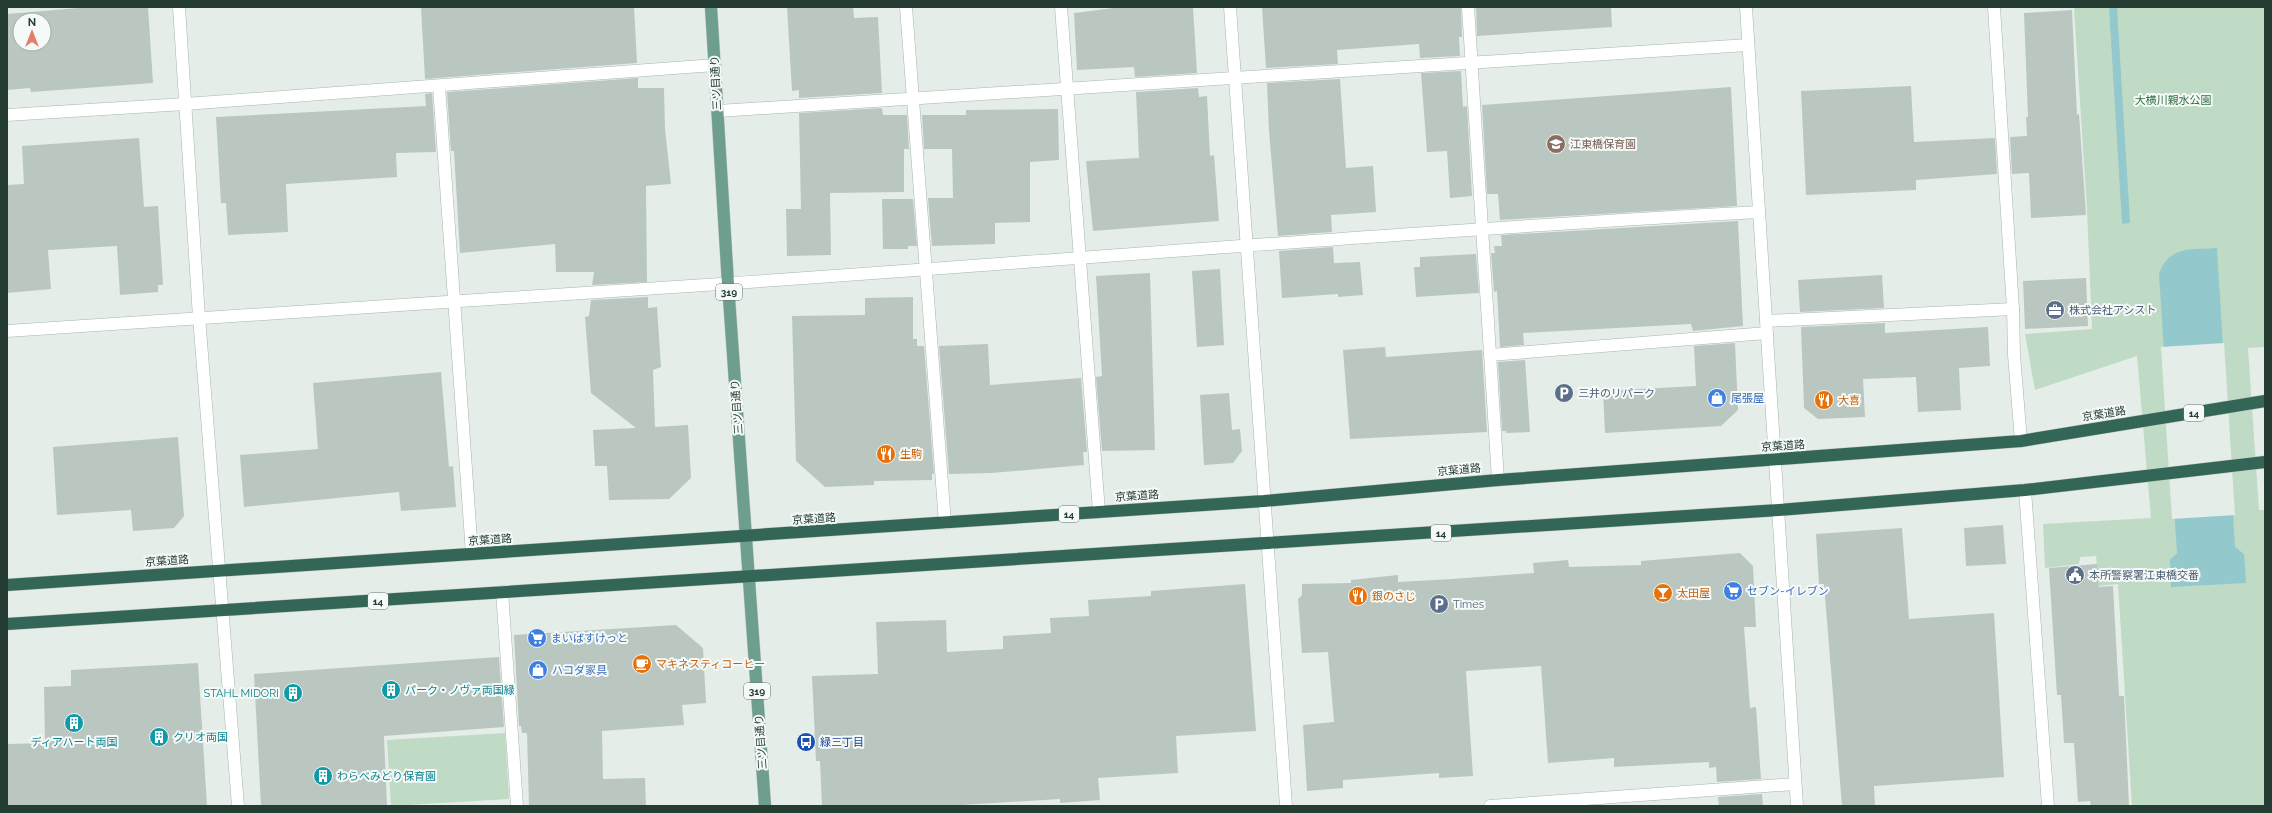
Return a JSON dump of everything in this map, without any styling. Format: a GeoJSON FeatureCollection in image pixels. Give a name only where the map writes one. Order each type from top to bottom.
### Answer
{"type":"FeatureCollection","features":[{"type":"Feature","properties":{"kind":"highway","name":"京葉道路"},"geometry":{"type":"LineString","coordinates":[[7,585],[1264,501],[1498,480],[2021,441],[2262,402]]}},
{"type":"Feature","properties":{"kind":"highway","name":"14"},"geometry":{"type":"LineString","coordinates":[[7,624],[1779,510],[2025,490],[2264,463]]}},
{"type":"Feature","properties":{"kind":"main road","name":"三ツ目通り"},"geometry":{"type":"LineString","coordinates":[[712,7],[728,284],[765,806]]}},
{"type":"Feature","properties":{"kind":"street"},"geometry":{"type":"LineString","coordinates":[[179,7],[200,317],[221,571],[238,806]]}},
{"type":"Feature","properties":{"kind":"street"},"geometry":{"type":"LineString","coordinates":[[906,7],[945,523]]}},
{"type":"Feature","properties":{"kind":"street"},"geometry":{"type":"LineString","coordinates":[[1061,7],[1099,512]]}},
{"type":"Feature","properties":{"kind":"street"},"geometry":{"type":"LineString","coordinates":[[1230,7],[1286,806]]}},
{"type":"Feature","properties":{"kind":"street"},"geometry":{"type":"LineString","coordinates":[[1468,7],[1498,480]]}},
{"type":"Feature","properties":{"kind":"street"},"geometry":{"type":"LineString","coordinates":[[1746,7],[1797,806]]}},
{"type":"Feature","properties":{"kind":"street"},"geometry":{"type":"LineString","coordinates":[[1994,7],[2013,309],[2014,355],[2021,441]]}},
{"type":"Feature","properties":{"kind":"street"},"geometry":{"type":"LineString","coordinates":[[718,111],[1748,45]]}},
{"type":"Feature","properties":{"kind":"street"},"geometry":{"type":"LineString","coordinates":[[7,115],[185,104],[715,65]]}},
{"type":"Feature","properties":{"kind":"street"},"geometry":{"type":"LineString","coordinates":[[439,86],[472,554]]}},
{"type":"Feature","properties":{"kind":"street"},"geometry":{"type":"LineString","coordinates":[[7,331],[200,317],[455,303],[728,284],[926,268],[1759,212]]}},
{"type":"Feature","properties":{"kind":"street"},"geometry":{"type":"LineString","coordinates":[[1490,355],[1767,327],[2013,309]]}},
{"type":"Feature","properties":{"kind":"street"},"geometry":{"type":"LineString","coordinates":[[2025,490],[2048,806]]}},
{"type":"Feature","properties":{"kind":"street"},"geometry":{"type":"LineString","coordinates":[[502,592],[517,806]]}},
{"type":"Feature","properties":{"kind":"street"},"geometry":{"type":"LineString","coordinates":[[1490,806],[1549,804],[1795,784]]}},
{"type":"Feature","properties":{"kind":"green space","name":"大横川親水公園"},"geometry":{"type":"Polygon","coordinates":[[[2077,7],[2265,7],[2265,347],[2248,348],[2259,510],[2265,510],[2265,806],[2132,806],[2118,584],[2099,586],[2096,556],[2080,557],[2079,564],[2045,568],[2043,524],[2151,518],[2137,356],[2035,390],[2025,334],[2092,329],[2087,210],[2074,9],[2077,7]]]}},
{"type":"Feature","properties":{"kind":"green space"},"geometry":{"type":"Polygon","coordinates":[[[505,733],[509,799],[391,806],[387,740],[505,733]]]}},
{"type":"Feature","properties":{"kind":"water"},"geometry":{"type":"Polygon","coordinates":[[[2109,7],[2117,7],[2130,223],[2122,224],[2109,7]]]}},
{"type":"Feature","properties":{"kind":"water"},"geometry":{"type":"Polygon","coordinates":[[[2217,248],[2235,547],[2244,554],[2246,583],[2171,587],[2170,560],[2177,553],[2159,274],[2163,265],[2175,254],[2190,249],[2217,248]]]}},
{"type":"Feature","properties":{"kind":"pier"},"geometry":{"type":"Polygon","coordinates":[[[2224,343],[2235,515],[2172,519],[2161,347],[2224,343]]]}},
{"type":"Feature","properties":{"kind":"building"},"geometry":{"type":"Polygon","coordinates":[[[91,7],[148,7],[153,83],[31,92],[30,88],[7,90],[7,14],[12,14],[12,52],[52,52],[52,12],[31,12],[91,7]]]}},
{"type":"Feature","properties":{"kind":"building"},"geometry":{"type":"Polygon","coordinates":[[[421,7],[634,7],[637,63],[425,79],[421,7]]]}},
{"type":"Feature","properties":{"kind":"building"},"geometry":{"type":"Polygon","coordinates":[[[787,7],[853,7],[854,18],[878,17],[882,93],[799,98],[799,90],[792,91],[787,7]]]}},
{"type":"Feature","properties":{"kind":"building"},"geometry":{"type":"Polygon","coordinates":[[[1122,7],[1193,7],[1197,73],[1135,77],[1134,67],[1077,70],[1074,13],[1122,7]]]}},
{"type":"Feature","properties":{"kind":"building"},"geometry":{"type":"Polygon","coordinates":[[[1262,7],[1461,7],[1462,37],[1459,37],[1460,56],[1420,58],[1419,44],[1337,50],[1338,64],[1266,68],[1262,7]]]}},
{"type":"Feature","properties":{"kind":"building"},"geometry":{"type":"Polygon","coordinates":[[[1476,7],[1611,7],[1612,27],[1477,36],[1476,7]]]}},
{"type":"Feature","properties":{"kind":"building"},"geometry":{"type":"Polygon","coordinates":[[[2072,10],[2077,115],[2079,114],[2086,215],[2031,218],[2029,173],[2012,174],[2010,137],[2027,136],[2026,117],[2028,117],[2024,13],[2072,10]]]}},
{"type":"Feature","properties":{"kind":"building"},"geometry":{"type":"Polygon","coordinates":[[[1461,71],[1463,107],[1467,106],[1472,196],[1450,198],[1447,151],[1427,152],[1421,73],[1461,71]]]}},
{"type":"Feature","properties":{"kind":"building"},"geometry":{"type":"Polygon","coordinates":[[[638,78],[638,88],[664,88],[665,129],[671,184],[646,186],[647,282],[592,285],[594,272],[556,272],[555,244],[460,253],[454,151],[451,151],[447,92],[638,78]]]}},
{"type":"Feature","properties":{"kind":"building"},"geometry":{"type":"Polygon","coordinates":[[[1340,79],[1346,168],[1373,166],[1376,212],[1331,215],[1332,232],[1278,236],[1269,131],[1267,83],[1340,79]]]}},
{"type":"Feature","properties":{"kind":"building"},"geometry":{"type":"Polygon","coordinates":[[[1911,86],[1914,142],[1995,138],[1997,174],[1916,180],[1916,190],[1806,195],[1801,91],[1911,86]]]}},
{"type":"Feature","properties":{"kind":"building"},"geometry":{"type":"Polygon","coordinates":[[[1731,87],[1737,206],[1500,220],[1498,194],[1487,194],[1482,105],[1731,87]]]}},
{"type":"Feature","properties":{"kind":"building"},"geometry":{"type":"Polygon","coordinates":[[[1198,88],[1199,97],[1207,96],[1210,156],[1214,155],[1219,221],[1093,231],[1086,161],[1139,158],[1136,92],[1198,88]]]}},
{"type":"Feature","properties":{"kind":"building"},"geometry":{"type":"Polygon","coordinates":[[[432,93],[436,152],[396,153],[397,177],[286,184],[288,232],[228,235],[226,203],[221,203],[216,117],[426,106],[425,94],[432,93]]]}},
{"type":"Feature","properties":{"kind":"building"},"geometry":{"type":"Polygon","coordinates":[[[882,108],[883,115],[907,115],[909,149],[904,149],[904,192],[830,193],[831,255],[787,256],[786,209],[801,209],[799,113],[882,108]]]}},
{"type":"Feature","properties":{"kind":"building"},"geometry":{"type":"Polygon","coordinates":[[[1058,109],[1059,160],[1030,162],[1030,222],[995,223],[995,244],[932,246],[928,198],[953,198],[952,149],[924,149],[922,115],[966,115],[966,110],[1058,109]]]}},
{"type":"Feature","properties":{"kind":"building"},"geometry":{"type":"Polygon","coordinates":[[[139,138],[144,207],[158,206],[163,285],[158,285],[158,292],[120,295],[117,246],[48,250],[51,289],[7,293],[7,185],[24,184],[22,146],[139,138]]]}},
{"type":"Feature","properties":{"kind":"building"},"geometry":{"type":"Polygon","coordinates":[[[882,199],[913,199],[917,246],[908,246],[908,249],[883,249],[882,199]]]}},
{"type":"Feature","properties":{"kind":"building"},"geometry":{"type":"Polygon","coordinates":[[[1738,221],[1743,326],[1693,331],[1691,324],[1523,333],[1524,345],[1500,347],[1497,291],[1494,292],[1491,253],[1495,253],[1494,246],[1502,246],[1501,235],[1738,221]]]}},
{"type":"Feature","properties":{"kind":"building"},"geometry":{"type":"Polygon","coordinates":[[[1333,247],[1334,263],[1360,262],[1363,295],[1338,297],[1338,294],[1282,298],[1279,251],[1333,247]]]}},
{"type":"Feature","properties":{"kind":"building"},"geometry":{"type":"Polygon","coordinates":[[[1476,254],[1479,293],[1416,297],[1414,267],[1420,267],[1420,257],[1476,254]]]}},
{"type":"Feature","properties":{"kind":"building"},"geometry":{"type":"Polygon","coordinates":[[[1220,269],[1224,345],[1197,347],[1192,271],[1220,269]]]}},
{"type":"Feature","properties":{"kind":"building"},"geometry":{"type":"Polygon","coordinates":[[[1150,273],[1155,450],[1102,451],[1096,377],[1102,376],[1096,276],[1150,273]]]}},
{"type":"Feature","properties":{"kind":"building"},"geometry":{"type":"Polygon","coordinates":[[[1882,275],[1884,308],[1800,312],[1798,280],[1882,275]]]}},
{"type":"Feature","properties":{"kind":"building"},"geometry":{"type":"Polygon","coordinates":[[[2086,278],[2088,326],[2025,329],[2023,281],[2086,278]]]}},
{"type":"Feature","properties":{"kind":"building"},"geometry":{"type":"Polygon","coordinates":[[[648,297],[648,308],[657,307],[661,367],[653,370],[655,427],[688,425],[691,478],[669,499],[609,500],[607,466],[595,466],[593,430],[636,428],[591,393],[585,317],[589,316],[591,300],[648,297]]]}},
{"type":"Feature","properties":{"kind":"building"},"geometry":{"type":"Polygon","coordinates":[[[913,297],[913,339],[917,339],[917,346],[924,346],[934,474],[932,474],[932,480],[874,481],[874,485],[825,487],[796,461],[792,316],[865,315],[865,298],[913,297]]]}},
{"type":"Feature","properties":{"kind":"building"},"geometry":{"type":"Polygon","coordinates":[[[1885,323],[1885,333],[1988,327],[1990,366],[1959,368],[1961,410],[1918,412],[1916,377],[1863,379],[1865,417],[1818,419],[1804,408],[1801,327],[1885,323]]]}},
{"type":"Feature","properties":{"kind":"building"},"geometry":{"type":"Polygon","coordinates":[[[1735,343],[1738,410],[1721,426],[1605,433],[1603,391],[1696,386],[1694,346],[1735,343]]]}},
{"type":"Feature","properties":{"kind":"building"},"geometry":{"type":"Polygon","coordinates":[[[988,344],[990,385],[1081,378],[1087,452],[1083,452],[1084,465],[992,473],[949,474],[939,346],[988,344]]]}},
{"type":"Feature","properties":{"kind":"building"},"geometry":{"type":"Polygon","coordinates":[[[1385,347],[1386,357],[1482,350],[1487,432],[1350,439],[1343,350],[1385,347]]]}},
{"type":"Feature","properties":{"kind":"building"},"geometry":{"type":"Polygon","coordinates":[[[1525,360],[1530,432],[1506,433],[1506,431],[1502,431],[1498,362],[1525,360]]]}},
{"type":"Feature","properties":{"kind":"building"},"geometry":{"type":"Polygon","coordinates":[[[441,372],[449,467],[453,466],[456,507],[401,511],[399,492],[244,507],[240,455],[318,449],[313,383],[441,372]]]}},
{"type":"Feature","properties":{"kind":"building"},"geometry":{"type":"Polygon","coordinates":[[[1229,393],[1232,430],[1240,429],[1242,451],[1233,463],[1204,465],[1200,395],[1229,393]]]}},
{"type":"Feature","properties":{"kind":"building"},"geometry":{"type":"Polygon","coordinates":[[[178,437],[184,516],[174,528],[133,531],[131,510],[57,515],[53,447],[178,437]]]}},
{"type":"Feature","properties":{"kind":"building"},"geometry":{"type":"Polygon","coordinates":[[[2003,525],[2006,564],[1966,566],[1964,528],[2003,525]]]}},
{"type":"Feature","properties":{"kind":"building"},"geometry":{"type":"Polygon","coordinates":[[[1902,528],[1909,619],[1994,613],[2004,777],[1874,786],[1875,806],[1842,806],[1824,584],[1819,584],[1816,534],[1902,528]]]}},
{"type":"Feature","properties":{"kind":"building"},"geometry":{"type":"Polygon","coordinates":[[[1740,553],[1753,566],[1756,627],[1744,627],[1750,708],[1756,707],[1761,779],[1717,782],[1716,767],[1709,768],[1709,762],[1614,767],[1614,758],[1548,763],[1541,666],[1466,671],[1473,776],[1439,778],[1439,773],[1343,780],[1343,788],[1307,791],[1303,725],[1334,722],[1328,652],[1302,653],[1298,599],[1302,595],[1302,584],[1351,583],[1351,580],[1398,575],[1398,582],[1452,579],[1534,573],[1533,563],[1568,560],[1569,567],[1641,565],[1641,561],[1740,553]]]}},
{"type":"Feature","properties":{"kind":"building"},"geometry":{"type":"Polygon","coordinates":[[[2097,564],[2099,587],[2113,586],[2119,696],[2124,696],[2129,806],[2091,806],[2090,801],[2078,802],[2074,743],[2064,743],[2061,695],[2057,695],[2049,568],[2097,564]]]}},
{"type":"Feature","properties":{"kind":"building"},"geometry":{"type":"Polygon","coordinates":[[[1245,584],[1256,731],[1176,736],[1178,773],[1098,778],[1100,800],[1060,803],[1060,799],[946,806],[822,806],[820,761],[816,761],[812,676],[878,674],[876,622],[946,620],[947,652],[1003,649],[1003,636],[1051,633],[1050,618],[1089,616],[1088,600],[1151,596],[1151,591],[1245,584]]]}},
{"type":"Feature","properties":{"kind":"building"},"geometry":{"type":"Polygon","coordinates":[[[676,625],[703,648],[706,703],[682,705],[684,725],[602,731],[603,779],[645,778],[646,806],[529,806],[527,733],[522,733],[521,726],[519,726],[514,635],[676,625]]]}},
{"type":"Feature","properties":{"kind":"building"},"geometry":{"type":"Polygon","coordinates":[[[499,657],[504,727],[384,736],[387,806],[261,806],[254,674],[499,657]]]}},
{"type":"Feature","properties":{"kind":"building"},"geometry":{"type":"Polygon","coordinates":[[[198,663],[207,806],[7,806],[7,744],[45,743],[44,687],[71,686],[71,670],[198,663]]]}},
{"type":"Feature","properties":{"kind":"building"},"geometry":{"type":"Polygon","coordinates":[[[1762,794],[1763,806],[1719,806],[1718,797],[1762,794]]]}},
{"type":"Feature","properties":{"kind":"place","name":"江東橋保育園"},"geometry":{"type":"Point","coordinates":[1556,144]}},
{"type":"Feature","properties":{"kind":"place","name":"株式会社アシスト"},"geometry":{"type":"Point","coordinates":[2055,310]}},
{"type":"Feature","properties":{"kind":"place","name":"三井のリパーク"},"geometry":{"type":"Point","coordinates":[1564,393]}},
{"type":"Feature","properties":{"kind":"place","name":"尾張屋"},"geometry":{"type":"Point","coordinates":[1717,398]}},
{"type":"Feature","properties":{"kind":"place","name":"大喜"},"geometry":{"type":"Point","coordinates":[1824,400]}},
{"type":"Feature","properties":{"kind":"place","name":"生駒"},"geometry":{"type":"Point","coordinates":[886,454]}},
{"type":"Feature","properties":{"kind":"place","name":"本所警察署江東橋交番"},"geometry":{"type":"Point","coordinates":[2075,575]}},
{"type":"Feature","properties":{"kind":"place","name":"セブン-イレブン"},"geometry":{"type":"Point","coordinates":[1733,591]}},
{"type":"Feature","properties":{"kind":"place","name":"太田屋"},"geometry":{"type":"Point","coordinates":[1663,593]}},
{"type":"Feature","properties":{"kind":"place","name":"銀のさじ"},"geometry":{"type":"Point","coordinates":[1358,596]}},
{"type":"Feature","properties":{"kind":"place","name":"Times"},"geometry":{"type":"Point","coordinates":[1439,604]}},
{"type":"Feature","properties":{"kind":"place","name":"まいばすけっと"},"geometry":{"type":"Point","coordinates":[537,638]}},
{"type":"Feature","properties":{"kind":"place","name":"マキネスティコーヒー"},"geometry":{"type":"Point","coordinates":[642,664]}},
{"type":"Feature","properties":{"kind":"place","name":"ハコダ家具"},"geometry":{"type":"Point","coordinates":[538,670]}},
{"type":"Feature","properties":{"kind":"place","name":"パーク・ノヴァ両国緑"},"geometry":{"type":"Point","coordinates":[391,690]}},
{"type":"Feature","properties":{"kind":"place","name":"STAHL MIDORI"},"geometry":{"type":"Point","coordinates":[293,693]}},
{"type":"Feature","properties":{"kind":"place","name":"ディアハート両国"},"geometry":{"type":"Point","coordinates":[74,723]}},
{"type":"Feature","properties":{"kind":"place","name":"クリオ両国"},"geometry":{"type":"Point","coordinates":[159,737]}},
{"type":"Feature","properties":{"kind":"place","name":"緑三丁目"},"geometry":{"type":"Point","coordinates":[806,742]}},
{"type":"Feature","properties":{"kind":"place","name":"わらべみどり保育園"},"geometry":{"type":"Point","coordinates":[323,776]}}]}
